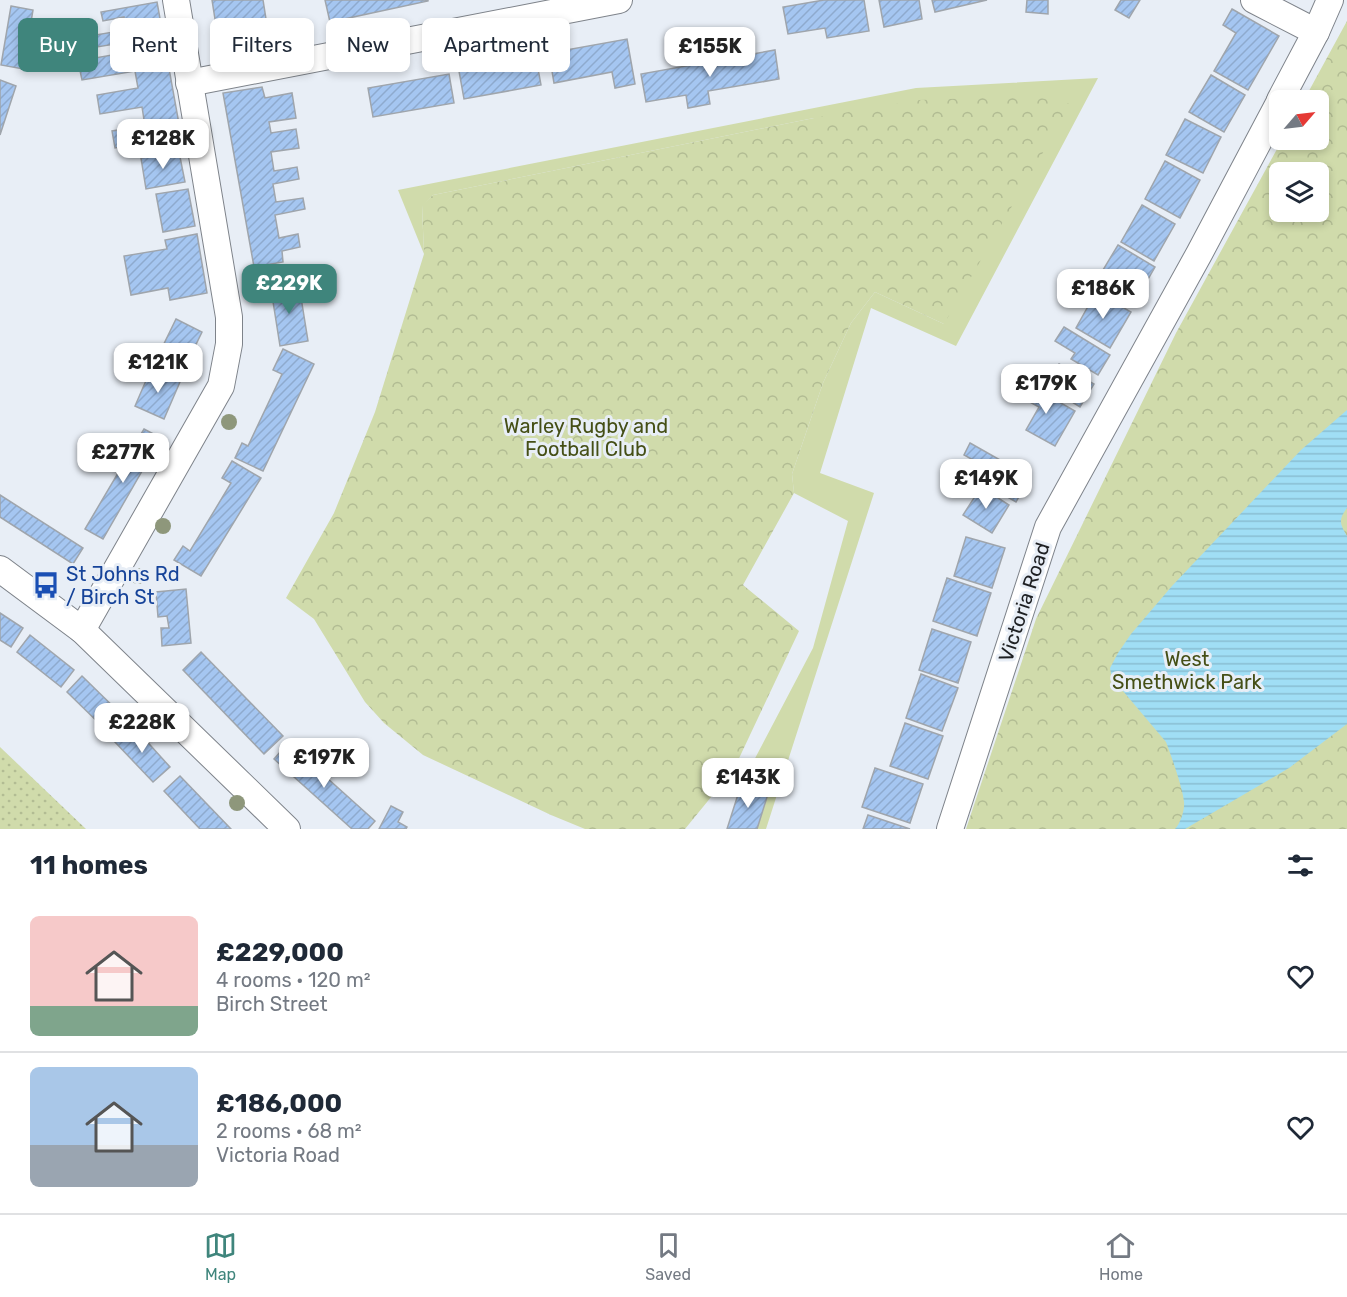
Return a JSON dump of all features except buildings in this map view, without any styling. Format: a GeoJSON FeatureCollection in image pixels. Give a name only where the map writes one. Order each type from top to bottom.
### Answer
{"type":"FeatureCollection","features":[{"type":"Feature","properties":{"kind":"street"},"geometry":{"type":"LineString","coordinates":[[82,630],[221,386],[229,344],[229,317],[176,0]]}},
{"type":"Feature","properties":{"kind":"street"},"geometry":{"type":"LineString","coordinates":[[189,83],[619,0]]}},
{"type":"Feature","properties":{"kind":"street"},"geometry":{"type":"LineString","coordinates":[[1254,0],[1316,32]]}},
{"type":"Feature","properties":{"kind":"street","name":"Victoria Road"},"geometry":{"type":"LineString","coordinates":[[1286,90],[1330,0]]}},
{"type":"Feature","properties":{"kind":"street","name":"Victoria Road"},"geometry":{"type":"LineString","coordinates":[[950,829],[1048,527],[1269,122]]}},
{"type":"Feature","properties":{"kind":"street"},"geometry":{"type":"LineString","coordinates":[[0,569],[82,630],[287,829]]}},
{"type":"Feature","properties":{"kind":"green space","name":"West Smethwick Park"},"geometry":{"type":"Polygon","coordinates":[[[1347,21],[1347,829],[966,829],[1036,619],[1176,333],[1269,164],[1269,222],[1329,222],[1329,162],[1270,162],[1277,150],[1329,150],[1329,90],[1309,90],[1347,21]]]}},
{"type":"Feature","properties":{"kind":"green space"},"geometry":{"type":"Polygon","coordinates":[[[1098,78],[956,346],[871,308],[820,473],[874,493],[766,829],[757,829],[768,794],[741,785],[813,648],[848,521],[794,493],[792,474],[823,383],[851,323],[875,292],[944,324],[814,118],[433,195],[422,206],[424,254],[398,190],[916,88],[1098,78]]]}},
{"type":"Feature","properties":{"kind":"green space","name":"Warley Rugby and Football Club"},"geometry":{"type":"Polygon","coordinates":[[[1031,96],[1071,104],[944,324],[875,292],[851,323],[823,383],[792,474],[794,493],[743,585],[799,631],[734,769],[685,829],[585,829],[423,755],[384,723],[365,702],[314,619],[286,598],[334,513],[375,412],[424,254],[422,205],[433,195],[814,118],[919,100],[1031,96]]]}},
{"type":"Feature","properties":{"kind":"green space"},"geometry":{"type":"Polygon","coordinates":[[[0,747],[86,829],[0,829],[0,747]]]}},
{"type":"Feature","properties":{"kind":"water"},"geometry":{"type":"Polygon","coordinates":[[[1347,410],[1347,508],[1341,522],[1347,536],[1347,724],[1289,768],[1185,829],[1175,829],[1182,817],[1184,802],[1166,742],[1112,678],[1110,668],[1131,634],[1172,586],[1301,450],[1347,410]]]}},
{"type":"Feature","properties":{"kind":"place","name":"St Johns Rd / Birch St"},"geometry":{"type":"Point","coordinates":[46,585]}}]}
